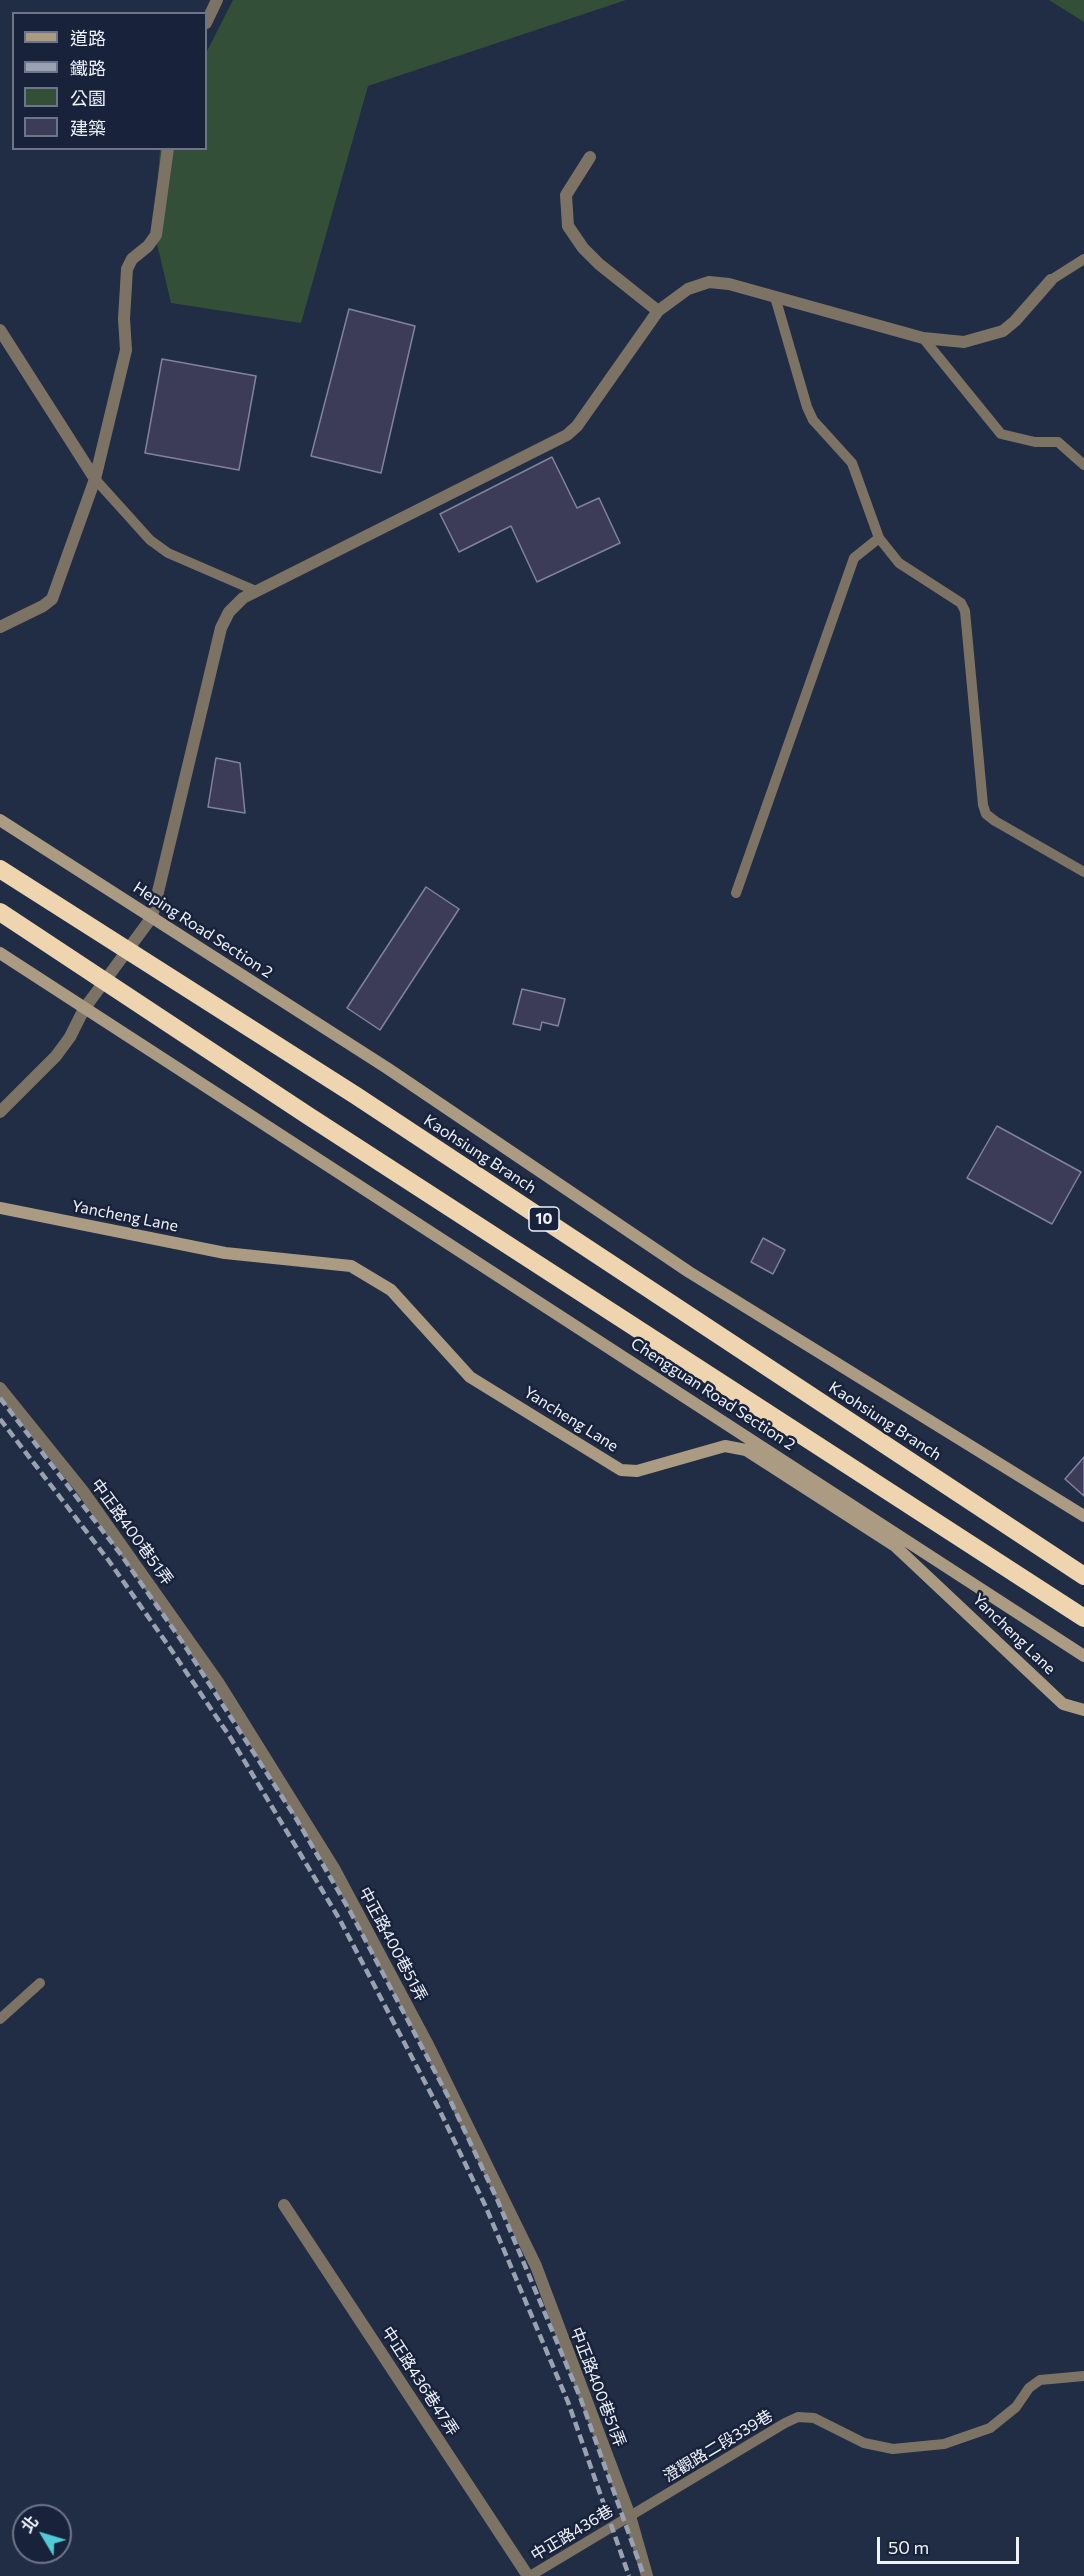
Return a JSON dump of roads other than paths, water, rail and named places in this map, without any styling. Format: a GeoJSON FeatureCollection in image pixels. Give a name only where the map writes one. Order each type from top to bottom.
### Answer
{"type":"FeatureCollection","features":[{"type":"Feature","properties":{"kind":"highway","name":"Kaohsiung Branch"},"geometry":{"type":"LineString","coordinates":[[0,869],[355,1095],[1084,1576]]}},
{"type":"Feature","properties":{"kind":"highway","name":"10"},"geometry":{"type":"LineString","coordinates":[[0,912],[327,1128],[1084,1618]]}},
{"type":"Feature","properties":{"kind":"street"},"geometry":{"type":"LineString","coordinates":[[207,21],[217,0]]}},
{"type":"Feature","properties":{"kind":"street"},"geometry":{"type":"LineString","coordinates":[[0,627],[44,606],[52,599],[95,479],[126,350],[124,291],[127,269],[132,259],[148,246],[156,235],[168,150]]}},
{"type":"Feature","properties":{"kind":"street"},"geometry":{"type":"LineString","coordinates":[[590,157],[566,195],[568,226],[582,248],[658,311]]}},
{"type":"Feature","properties":{"kind":"street"},"geometry":{"type":"LineString","coordinates":[[0,1112],[56,1056],[70,1037],[84,1008],[152,917],[221,628],[229,612],[243,598],[567,435],[577,426],[658,311],[688,288],[709,282],[775,297],[923,338],[964,342],[1003,331],[1015,321],[1051,280]]}},
{"type":"Feature","properties":{"kind":"street"},"geometry":{"type":"LineString","coordinates":[[0,330],[95,479]]}},
{"type":"Feature","properties":{"kind":"street","name":"Heping Road Section 2"},"geometry":{"type":"LineString","coordinates":[[0,820],[387,1068],[689,1272],[1084,1516]]}},
{"type":"Feature","properties":{"kind":"street"},"geometry":{"type":"LineString","coordinates":[[0,953],[84,1008]]}},
{"type":"Feature","properties":{"kind":"street","name":"Chengguan Road Section 2"},"geometry":{"type":"LineString","coordinates":[[84,1008],[1084,1656]]}},
{"type":"Feature","properties":{"kind":"street","name":"Yancheng Lane"},"geometry":{"type":"LineString","coordinates":[[0,1208],[225,1253],[351,1266],[391,1290],[470,1377],[621,1470],[637,1471],[725,1446],[746,1450],[895,1546],[1063,1704],[1084,1710]]}},
{"type":"Feature","properties":{"kind":"street","name":"中正路400巷51弄"},"geometry":{"type":"LineString","coordinates":[[0,1388],[83,1491],[218,1682],[335,1870],[427,2043],[536,2266],[630,2516],[647,2576]]}},
{"type":"Feature","properties":{"kind":"street","name":"中正路436巷47弄"},"geometry":{"type":"LineString","coordinates":[[284,2205],[529,2576]]}},
{"type":"Feature","properties":{"kind":"lane"},"geometry":{"type":"LineString","coordinates":[[1051,280],[1084,259]]}},
{"type":"Feature","properties":{"kind":"lane"},"geometry":{"type":"LineString","coordinates":[[775,297],[807,407],[813,420],[852,463],[879,538],[899,563],[961,603],[965,611],[983,805],[986,814],[1084,872]]}},
{"type":"Feature","properties":{"kind":"lane"},"geometry":{"type":"LineString","coordinates":[[923,338],[1001,434],[1035,442],[1058,442],[1084,465]]}},
{"type":"Feature","properties":{"kind":"lane"},"geometry":{"type":"LineString","coordinates":[[95,479],[150,540],[168,553],[256,591]]}},
{"type":"Feature","properties":{"kind":"lane"},"geometry":{"type":"LineString","coordinates":[[736,893],[854,558],[879,538]]}},
{"type":"Feature","properties":{"kind":"lane"},"geometry":{"type":"LineString","coordinates":[[0,2019],[40,1983]]}},
{"type":"Feature","properties":{"kind":"lane","name":"澄觀路二段339巷"},"geometry":{"type":"LineString","coordinates":[[630,2516],[798,2417],[814,2418],[864,2444],[894,2449],[944,2444],[990,2428],[1016,2407],[1029,2388],[1040,2380],[1084,2376]]}},
{"type":"Feature","properties":{"kind":"lane","name":"中正路436巷"},"geometry":{"type":"LineString","coordinates":[[529,2576],[630,2516]]}},
{"type":"Feature","properties":{"kind":"railway"},"geometry":{"type":"LineString","coordinates":[[0,1398],[119,1552],[181,1640],[297,1820],[351,1913],[451,2102],[497,2199],[580,2397],[644,2576]]}},
{"type":"Feature","properties":{"kind":"railway"},"geometry":{"type":"LineString","coordinates":[[0,1419],[109,1561],[170,1648],[230,1737],[340,1920],[439,2109],[485,2205],[568,2402],[629,2576]]}}]}
